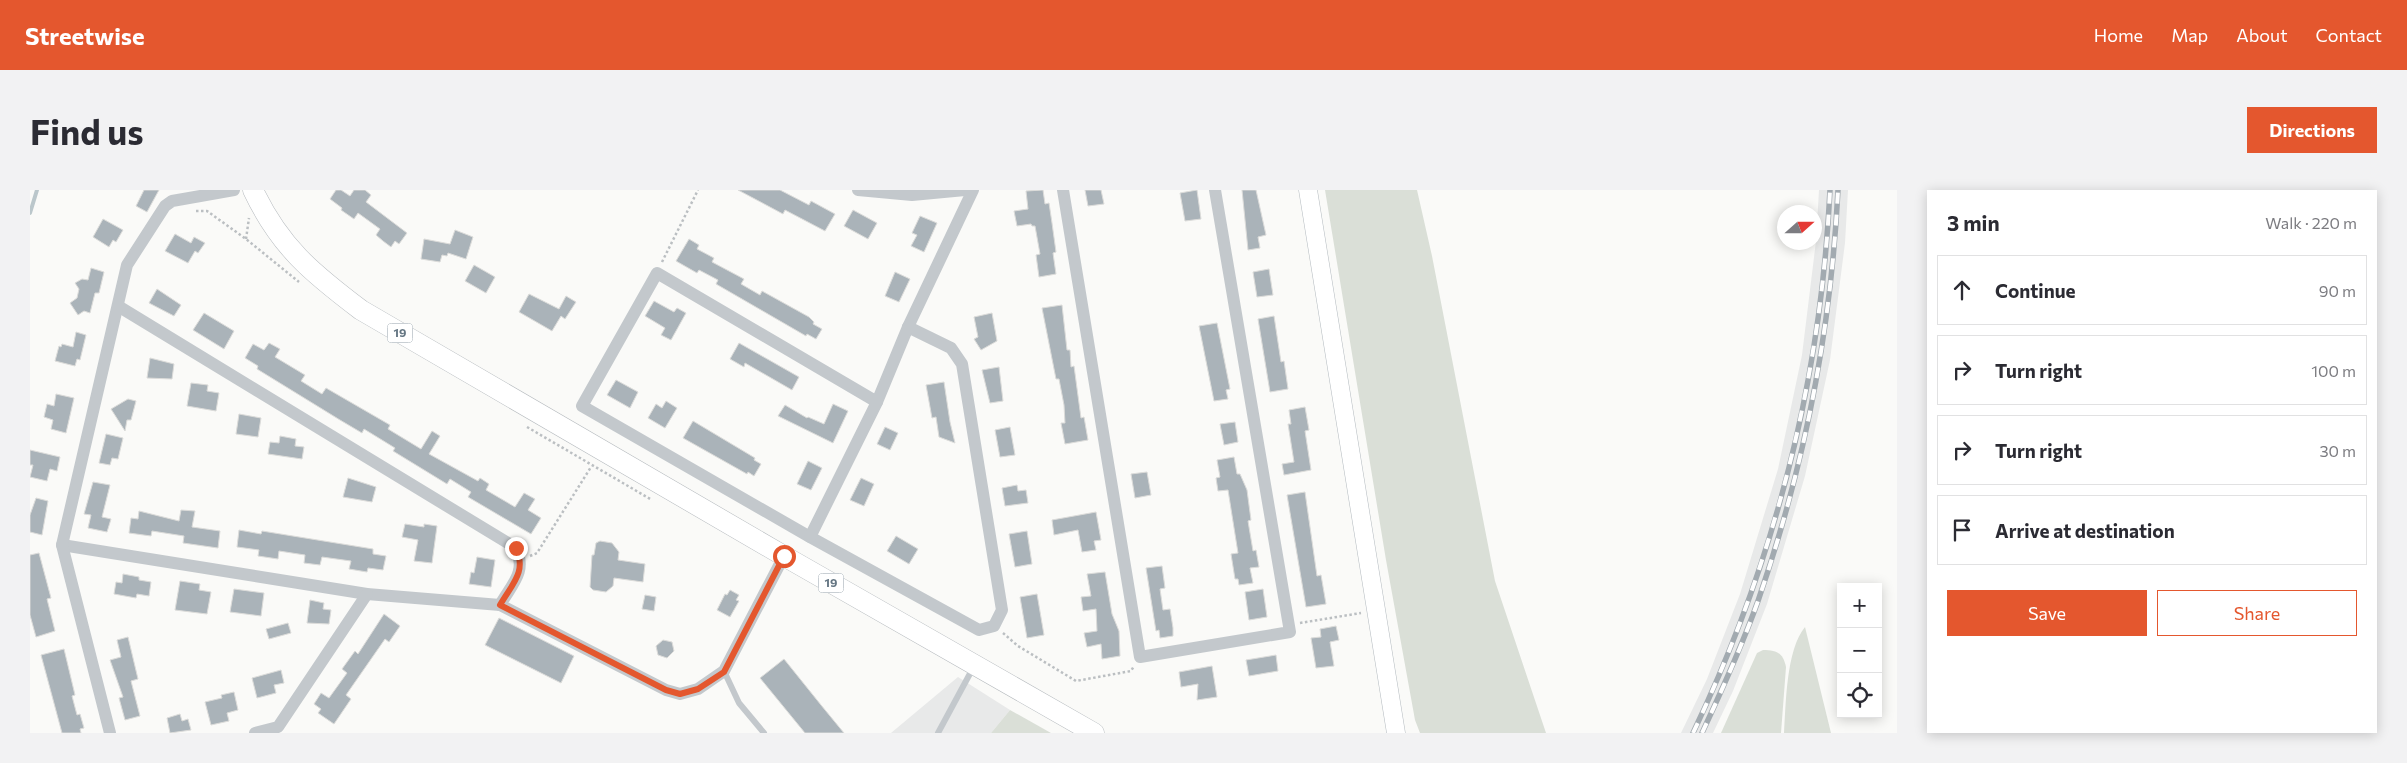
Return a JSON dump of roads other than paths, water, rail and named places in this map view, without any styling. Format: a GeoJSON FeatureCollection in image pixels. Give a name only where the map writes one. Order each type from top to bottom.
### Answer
{"type":"FeatureCollection","features":[{"type":"Feature","properties":{"kind":"main road","name":"19"},"geometry":{"type":"LineString","coordinates":[[253,190],[269,222],[300,261],[360,310],[1094,733]]}},
{"type":"Feature","properties":{"kind":"street"},"geometry":{"type":"LineString","coordinates":[[110,733],[62,545],[127,265],[165,206],[172,201],[234,190]]}},
{"type":"Feature","properties":{"kind":"street"},"geometry":{"type":"LineString","coordinates":[[858,190],[912,195],[966,190]]}},
{"type":"Feature","properties":{"kind":"street"},"geometry":{"type":"LineString","coordinates":[[810,537],[876,402],[908,327],[973,190]]}},
{"type":"Feature","properties":{"kind":"street"},"geometry":{"type":"LineString","coordinates":[[1064,190],[1140,657],[1290,632],[1215,190]]}},
{"type":"Feature","properties":{"kind":"street"},"geometry":{"type":"LineString","coordinates":[[1308,190],[1396,733]]}},
{"type":"Feature","properties":{"kind":"street"},"geometry":{"type":"LineString","coordinates":[[876,402],[657,273],[582,406],[810,537],[979,630],[994,626],[1002,610],[962,364],[951,348],[908,327]]}},
{"type":"Feature","properties":{"kind":"street"},"geometry":{"type":"LineString","coordinates":[[118,306],[516,548],[522,560],[522,569],[500,605]]}},
{"type":"Feature","properties":{"kind":"street"},"geometry":{"type":"LineString","coordinates":[[62,545],[367,594],[500,605],[666,690],[680,694],[698,689],[724,672],[784,556]]}},
{"type":"Feature","properties":{"kind":"street"},"geometry":{"type":"LineString","coordinates":[[255,733],[278,727],[367,594]]}},
{"type":"Feature","properties":{"kind":"lane"},"geometry":{"type":"LineString","coordinates":[[938,733],[975,665]]}},
{"type":"Feature","properties":{"kind":"lane"},"geometry":{"type":"LineString","coordinates":[[724,672],[739,704],[764,733]]}},
{"type":"Feature","properties":{"kind":"waterway"},"geometry":{"type":"LineString","coordinates":[[30,213],[37,190]]}},
{"type":"Feature","properties":{"kind":"railway"},"geometry":{"type":"LineString","coordinates":[[1693,733],[1722,669],[1747,603],[1770,536],[1788,469],[1804,400],[1816,331],[1825,261],[1830,190]]}},
{"type":"Feature","properties":{"kind":"railway"},"geometry":{"type":"LineString","coordinates":[[1702,733],[1739,651],[1758,601],[1789,501],[1802,450],[1822,347],[1829,295],[1838,190]]}}]}
